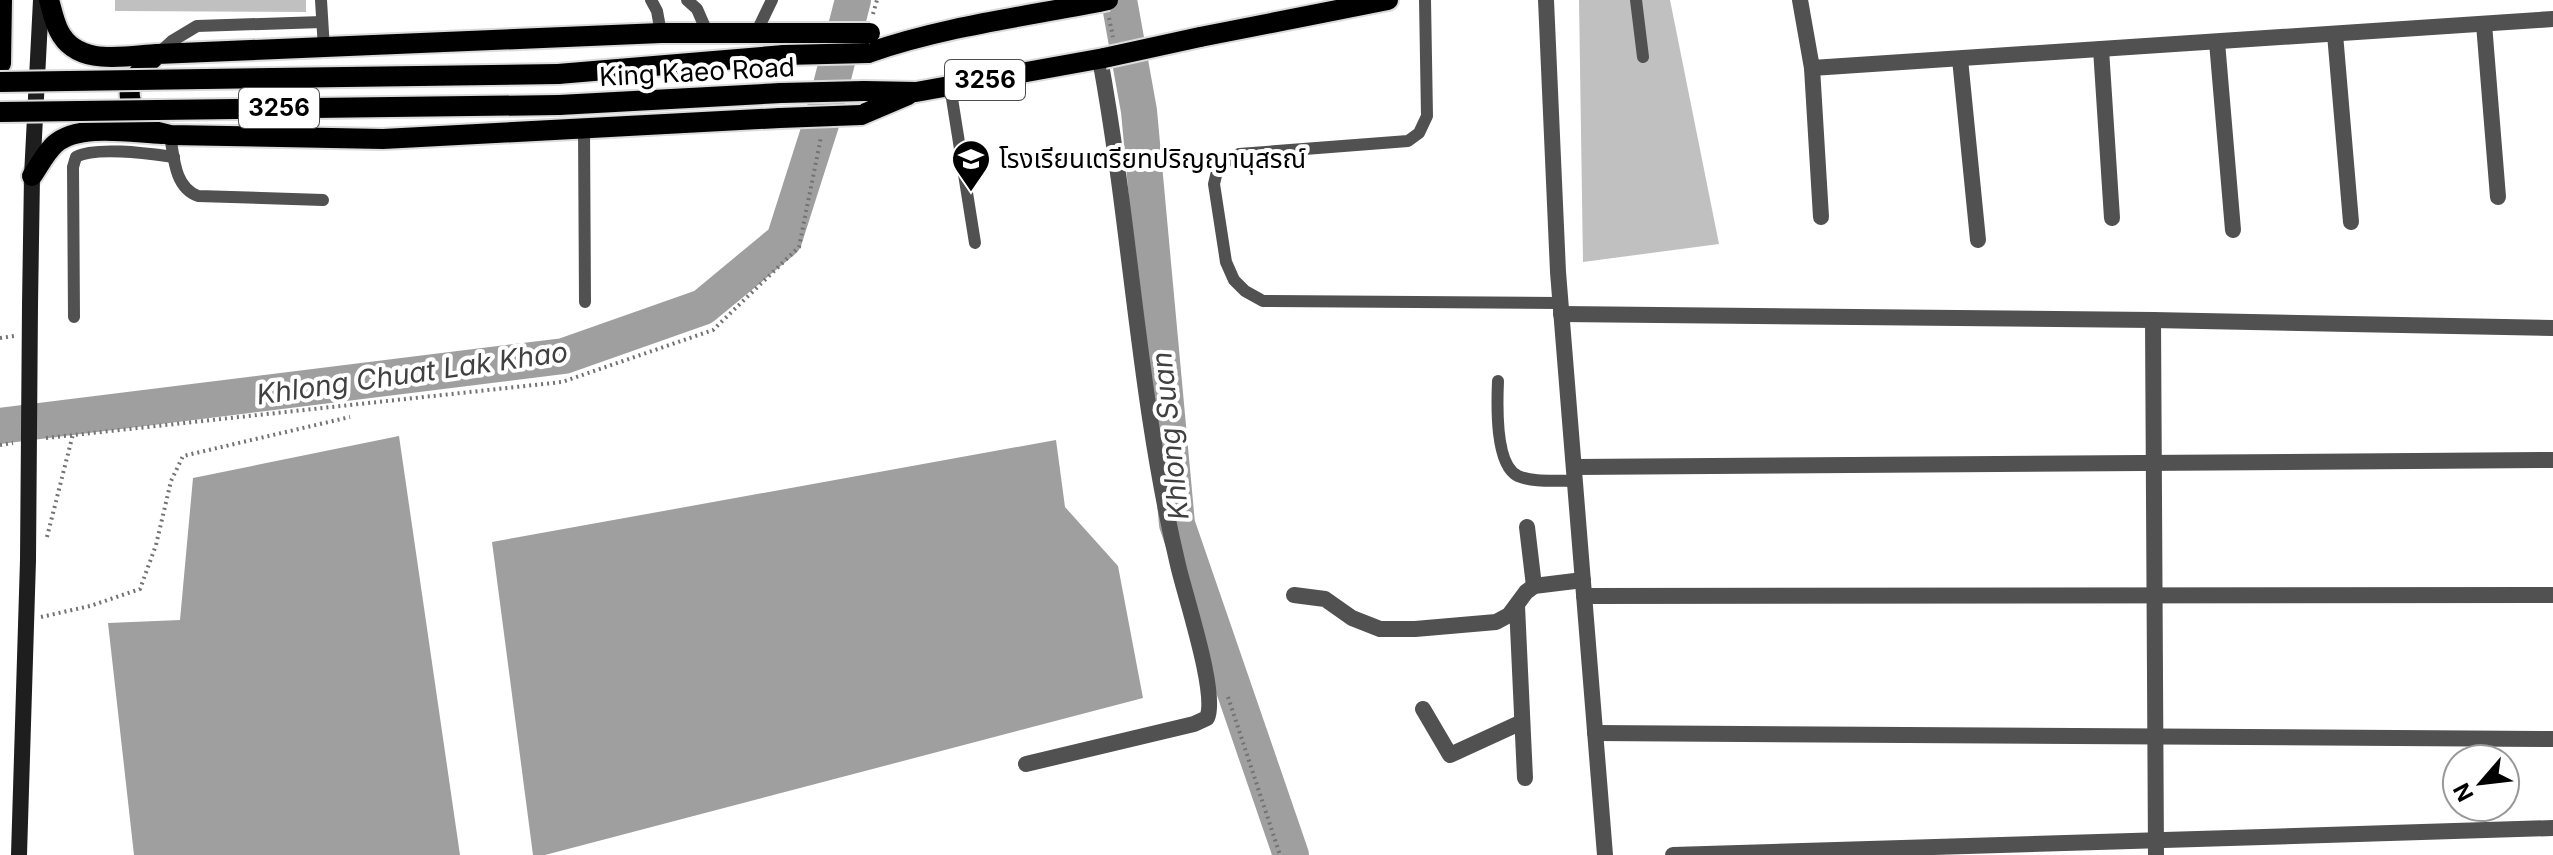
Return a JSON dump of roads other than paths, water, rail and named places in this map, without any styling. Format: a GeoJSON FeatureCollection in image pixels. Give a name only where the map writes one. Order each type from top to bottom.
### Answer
{"type":"FeatureCollection","features":[{"type":"Feature","properties":{"kind":"highway"},"geometry":{"type":"LineString","coordinates":[[0,63],[1,0]]}},
{"type":"Feature","properties":{"kind":"main road"},"geometry":{"type":"LineString","coordinates":[[19,855],[27,620],[32,176],[41,0]]}},
{"type":"Feature","properties":{"kind":"main road"},"geometry":{"type":"LineString","coordinates":[[49,0],[59,31],[69,45],[82,54],[100,57],[661,33],[757,31],[870,34]]}},
{"type":"Feature","properties":{"kind":"main road","name":"King Kaeo Road"},"geometry":{"type":"LineString","coordinates":[[0,112],[559,105],[781,93],[916,92],[1388,0]]}},
{"type":"Feature","properties":{"kind":"main road","name":"King Kaeo Road"},"geometry":{"type":"LineString","coordinates":[[0,82],[558,74],[784,55],[870,34],[895,43],[1105,5]]}},
{"type":"Feature","properties":{"kind":"main road"},"geometry":{"type":"LineString","coordinates":[[157,54],[136,74],[128,90],[128,98],[150,130],[170,135]]}},
{"type":"Feature","properties":{"kind":"main road"},"geometry":{"type":"LineString","coordinates":[[32,176],[54,144],[72,134],[97,131],[383,139],[861,115],[916,92]]}},
{"type":"Feature","properties":{"kind":"street"},"geometry":{"type":"LineString","coordinates":[[1546,0],[1561,309],[1605,855]]}},
{"type":"Feature","properties":{"kind":"street"},"geometry":{"type":"LineString","coordinates":[[1800,0],[1812,68],[1821,217]]}},
{"type":"Feature","properties":{"kind":"street"},"geometry":{"type":"LineString","coordinates":[[1812,68],[2553,19]]}},
{"type":"Feature","properties":{"kind":"street"},"geometry":{"type":"LineString","coordinates":[[2484,24],[2498,197]]}},
{"type":"Feature","properties":{"kind":"street"},"geometry":{"type":"LineString","coordinates":[[2335,34],[2351,222]]}},
{"type":"Feature","properties":{"kind":"street"},"geometry":{"type":"LineString","coordinates":[[2217,42],[2233,230]]}},
{"type":"Feature","properties":{"kind":"street"},"geometry":{"type":"LineString","coordinates":[[2101,49],[2112,218]]}},
{"type":"Feature","properties":{"kind":"street"},"geometry":{"type":"LineString","coordinates":[[1026,764],[1194,724],[1207,718],[1210,711],[1207,680],[1177,561],[1147,407],[1106,53]]}},
{"type":"Feature","properties":{"kind":"street"},"geometry":{"type":"LineString","coordinates":[[1960,59],[1978,240]]}},
{"type":"Feature","properties":{"kind":"street"},"geometry":{"type":"LineString","coordinates":[[1561,309],[2553,328]]}},
{"type":"Feature","properties":{"kind":"street"},"geometry":{"type":"LineString","coordinates":[[2153,320],[2156,848]]}},
{"type":"Feature","properties":{"kind":"street"},"geometry":{"type":"LineString","coordinates":[[1574,474],[2153,463],[2553,460]]}},
{"type":"Feature","properties":{"kind":"street"},"geometry":{"type":"LineString","coordinates":[[1527,527],[1534,586]]}},
{"type":"Feature","properties":{"kind":"street"},"geometry":{"type":"LineString","coordinates":[[1294,595],[1325,599],[1352,618],[1380,629],[1415,629],[1496,622],[1509,615],[1534,586],[2156,595],[2553,595]]}},
{"type":"Feature","properties":{"kind":"street"},"geometry":{"type":"LineString","coordinates":[[1517,606],[1525,778]]}},
{"type":"Feature","properties":{"kind":"street"},"geometry":{"type":"LineString","coordinates":[[1423,709],[1450,755],[1522,722]]}},
{"type":"Feature","properties":{"kind":"street"},"geometry":{"type":"LineString","coordinates":[[1595,733],[2553,739]]}},
{"type":"Feature","properties":{"kind":"street"},"geometry":{"type":"LineString","coordinates":[[1673,855],[2156,848],[2553,828]]}},
{"type":"Feature","properties":{"kind":"lane"},"geometry":{"type":"LineString","coordinates":[[321,0],[324,49]]}},
{"type":"Feature","properties":{"kind":"lane"},"geometry":{"type":"LineString","coordinates":[[687,0],[697,9],[707,32]]}},
{"type":"Feature","properties":{"kind":"lane"},"geometry":{"type":"LineString","coordinates":[[757,31],[772,0]]}},
{"type":"Feature","properties":{"kind":"lane"},"geometry":{"type":"LineString","coordinates":[[1425,0],[1427,116],[1419,133],[1408,141],[1239,154],[1218,167],[1214,184],[1226,262],[1234,280],[1245,291],[1263,301],[1561,309]]}},
{"type":"Feature","properties":{"kind":"lane"},"geometry":{"type":"LineString","coordinates":[[1636,0],[1643,57]]}},
{"type":"Feature","properties":{"kind":"lane"},"geometry":{"type":"LineString","coordinates":[[656,1],[661,33]]}},
{"type":"Feature","properties":{"kind":"lane"},"geometry":{"type":"LineString","coordinates":[[157,54],[197,26],[322,22]]}},
{"type":"Feature","properties":{"kind":"lane"},"geometry":{"type":"LineString","coordinates":[[950,86],[975,243]]}},
{"type":"Feature","properties":{"kind":"lane"},"geometry":{"type":"LineString","coordinates":[[584,127],[585,302]]}},
{"type":"Feature","properties":{"kind":"lane"},"geometry":{"type":"LineString","coordinates":[[170,135],[180,181],[188,192],[198,196],[323,200]]}},
{"type":"Feature","properties":{"kind":"lane"},"geometry":{"type":"LineString","coordinates":[[74,317],[73,167],[76,157],[84,153],[139,153],[174,157]]}},
{"type":"Feature","properties":{"kind":"lane"},"geometry":{"type":"LineString","coordinates":[[1498,381],[1497,411],[1503,459],[1509,468],[1514,474],[1525,478],[1574,474]]}},
{"type":"Feature","properties":{"kind":"waterway","name":"Khlong Chuat Lak Khao"},"geometry":{"type":"LineString","coordinates":[[0,426],[564,356],[703,307],[784,240],[821,124],[853,0]]}},
{"type":"Feature","properties":{"kind":"waterway","name":"Khlong Suan"},"geometry":{"type":"LineString","coordinates":[[1119,0],[1139,111],[1177,524],[1291,855]]}},
{"type":"Feature","properties":{"kind":"place","name":"โรงเรียนเตรียทปริญญานุสรณ์"},"geometry":{"type":"Point","coordinates":[971,193]}}]}
